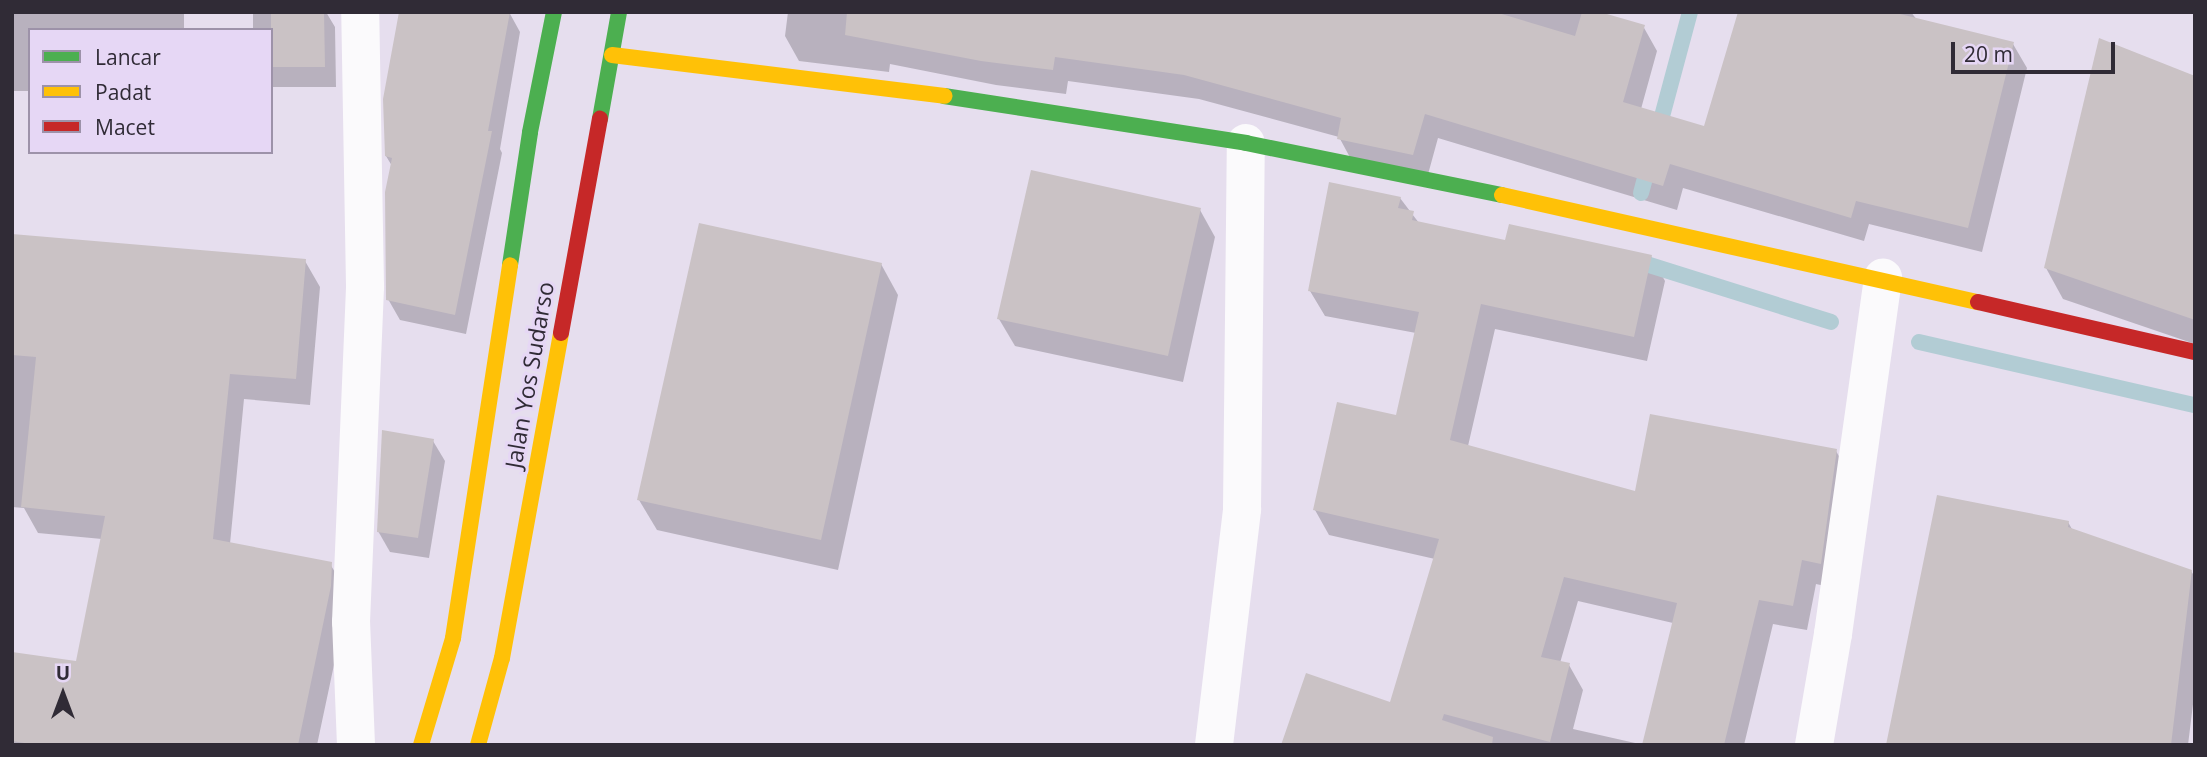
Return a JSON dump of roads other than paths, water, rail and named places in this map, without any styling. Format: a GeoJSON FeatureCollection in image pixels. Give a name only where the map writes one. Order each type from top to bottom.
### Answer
{"type":"FeatureCollection","features":[{"type":"Feature","properties":{"kind":"main road","name":"Jalan Yos Sudarso"},"geometry":{"type":"LineString","coordinates":[[421,745],[453,638],[504,353],[530,132],[554,12]]}},
{"type":"Feature","properties":{"kind":"main road","name":"Jalan Yos Sudarso"},"geometry":{"type":"LineString","coordinates":[[478,745],[502,658],[548,363],[619,12]]}},
{"type":"Feature","properties":{"kind":"main road"},"geometry":{"type":"LineString","coordinates":[[612,55],[914,91],[1246,143],[1615,218],[1882,277],[2195,352]]}},
{"type":"Feature","properties":{"kind":"street"},"geometry":{"type":"LineString","coordinates":[[355,745],[351,622],[365,286],[360,12]]}},
{"type":"Feature","properties":{"kind":"street"},"geometry":{"type":"LineString","coordinates":[[1214,745],[1242,509],[1246,143]]}},
{"type":"Feature","properties":{"kind":"street"},"geometry":{"type":"LineString","coordinates":[[1814,745],[1833,634],[1882,277]]}},
{"type":"Feature","properties":{"kind":"waterway"},"geometry":{"type":"LineString","coordinates":[[1657,135],[1690,12]]}},
{"type":"Feature","properties":{"kind":"waterway"},"geometry":{"type":"LineString","coordinates":[[1641,193],[1650,160]]}},
{"type":"Feature","properties":{"kind":"waterway"},"geometry":{"type":"LineString","coordinates":[[1643,263],[1831,322]]}},
{"type":"Feature","properties":{"kind":"waterway"},"geometry":{"type":"LineString","coordinates":[[1919,342],[2195,405]]}}]}
